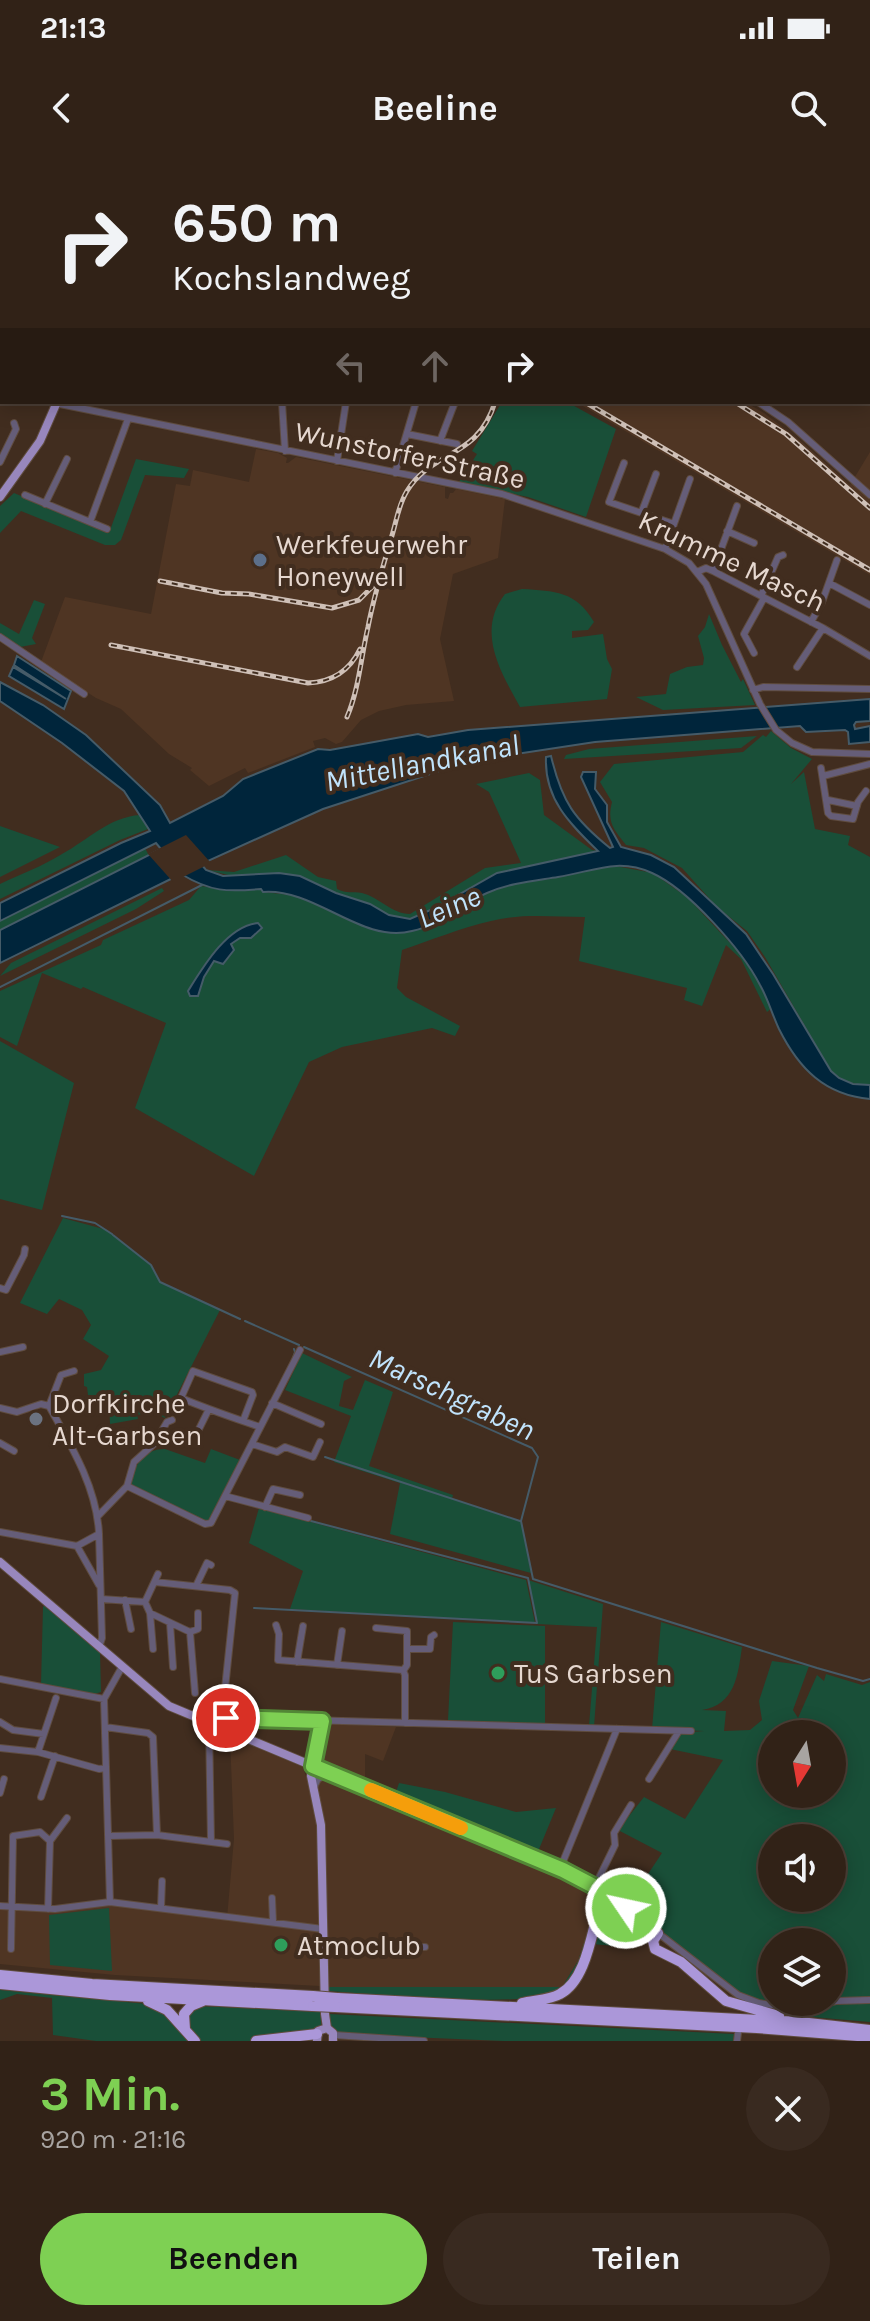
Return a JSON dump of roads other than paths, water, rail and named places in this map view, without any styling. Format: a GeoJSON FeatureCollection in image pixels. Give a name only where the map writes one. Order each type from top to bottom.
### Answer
{"type":"FeatureCollection","features":[{"type":"Feature","properties":{"kind":"highway"},"geometry":{"type":"LineString","coordinates":[[336,2002],[522,2003],[557,1996],[577,1975],[598,1912]]}},
{"type":"Feature","properties":{"kind":"highway"},"geometry":{"type":"LineString","coordinates":[[658,1933],[653,1941],[655,1949],[681,1962],[726,2001],[800,2022]]}},
{"type":"Feature","properties":{"kind":"highway"},"geometry":{"type":"LineString","coordinates":[[0,1975],[313,2001],[870,2037]]}},
{"type":"Feature","properties":{"kind":"highway"},"geometry":{"type":"LineString","coordinates":[[0,1984],[110,1995],[313,2001]]}},
{"type":"Feature","properties":{"kind":"highway"},"geometry":{"type":"LineString","coordinates":[[110,1995],[161,2005],[193,2039]]}},
{"type":"Feature","properties":{"kind":"highway"},"geometry":{"type":"LineString","coordinates":[[193,2039],[182,2023],[183,2016],[191,2006],[206,2000]]}},
{"type":"Feature","properties":{"kind":"highway"},"geometry":{"type":"LineString","coordinates":[[480,2004],[800,2022],[870,2030]]}},
{"type":"Feature","properties":{"kind":"highway"},"geometry":{"type":"LineString","coordinates":[[757,2028],[767,2033],[807,2038]]}},
{"type":"Feature","properties":{"kind":"highway"},"geometry":{"type":"LineString","coordinates":[[256,2041],[325,2036]]}},
{"type":"Feature","properties":{"kind":"main road"},"geometry":{"type":"LineString","coordinates":[[0,497],[30,457],[55,404]]}},
{"type":"Feature","properties":{"kind":"main road"},"geometry":{"type":"LineString","coordinates":[[0,1562],[162,1701],[313,1766],[311,1776],[321,1815],[325,2036]]}},
{"type":"Feature","properties":{"kind":"street","name":"Wunstorfer Straße"},"geometry":{"type":"LineString","coordinates":[[60,404],[502,494],[570,516]]}},
{"type":"Feature","properties":{"kind":"street"},"geometry":{"type":"LineString","coordinates":[[282,404],[285,451]]}},
{"type":"Feature","properties":{"kind":"street"},"geometry":{"type":"LineString","coordinates":[[337,461],[346,404]]}},
{"type":"Feature","properties":{"kind":"street"},"geometry":{"type":"LineString","coordinates":[[395,473],[415,404]]}},
{"type":"Feature","properties":{"kind":"street"},"geometry":{"type":"LineString","coordinates":[[440,441],[454,404]]}},
{"type":"Feature","properties":{"kind":"street"},"geometry":{"type":"LineString","coordinates":[[761,404],[788,422],[870,495]]}},
{"type":"Feature","properties":{"kind":"street"},"geometry":{"type":"LineString","coordinates":[[90,522],[128,419]]}},
{"type":"Feature","properties":{"kind":"street"},"geometry":{"type":"LineString","coordinates":[[0,462],[16,429],[14,423]]}},
{"type":"Feature","properties":{"kind":"street"},"geometry":{"type":"LineString","coordinates":[[407,434],[457,444]]}},
{"type":"Feature","properties":{"kind":"street"},"geometry":{"type":"LineString","coordinates":[[45,504],[67,459]]}},
{"type":"Feature","properties":{"kind":"street"},"geometry":{"type":"LineString","coordinates":[[624,463],[609,502],[674,524]]}},
{"type":"Feature","properties":{"kind":"street"},"geometry":{"type":"LineString","coordinates":[[642,511],[656,474]]}},
{"type":"Feature","properties":{"kind":"street"},"geometry":{"type":"LineString","coordinates":[[665,549],[690,479]]}},
{"type":"Feature","properties":{"kind":"street"},"geometry":{"type":"LineString","coordinates":[[25,495],[107,529]]}},
{"type":"Feature","properties":{"kind":"street"},"geometry":{"type":"LineString","coordinates":[[713,571],[737,506]]}},
{"type":"Feature","properties":{"kind":"street","name":"Krumme Masch"},"geometry":{"type":"LineString","coordinates":[[570,516],[665,549],[681,557],[697,572],[706,568],[713,571],[870,656]]}},
{"type":"Feature","properties":{"kind":"street"},"geometry":{"type":"LineString","coordinates":[[727,531],[754,543]]}},
{"type":"Feature","properties":{"kind":"street"},"geometry":{"type":"LineString","coordinates":[[754,653],[744,634],[763,597],[778,557],[783,555]]}},
{"type":"Feature","properties":{"kind":"street"},"geometry":{"type":"LineString","coordinates":[[811,622],[837,560]]}},
{"type":"Feature","properties":{"kind":"street"},"geometry":{"type":"LineString","coordinates":[[697,572],[706,584],[753,690],[776,730],[792,743],[812,752],[870,754]]}},
{"type":"Feature","properties":{"kind":"street"},"geometry":{"type":"LineString","coordinates":[[829,583],[870,605]]}},
{"type":"Feature","properties":{"kind":"street"},"geometry":{"type":"LineString","coordinates":[[797,667],[823,628]]}},
{"type":"Feature","properties":{"kind":"street"},"geometry":{"type":"LineString","coordinates":[[0,637],[84,694]]}},
{"type":"Feature","properties":{"kind":"street"},"geometry":{"type":"LineString","coordinates":[[753,690],[763,687],[870,689]]}},
{"type":"Feature","properties":{"kind":"street"},"geometry":{"type":"LineString","coordinates":[[823,776],[870,764]]}},
{"type":"Feature","properties":{"kind":"street"},"geometry":{"type":"LineString","coordinates":[[821,768],[831,816],[853,819],[866,791]]}},
{"type":"Feature","properties":{"kind":"street"},"geometry":{"type":"LineString","coordinates":[[828,800],[857,806]]}},
{"type":"Feature","properties":{"kind":"street"},"geometry":{"type":"LineString","coordinates":[[0,1288],[6,1290],[25,1249]]}},
{"type":"Feature","properties":{"kind":"street"},"geometry":{"type":"LineString","coordinates":[[0,1352],[23,1347]]}},
{"type":"Feature","properties":{"kind":"street"},"geometry":{"type":"LineString","coordinates":[[127,1486],[206,1524],[212,1522],[300,1350]]}},
{"type":"Feature","properties":{"kind":"street"},"geometry":{"type":"LineString","coordinates":[[243,1421],[252,1392],[195,1370],[181,1393],[182,1398],[209,1409],[243,1421],[260,1427]]}},
{"type":"Feature","properties":{"kind":"street"},"geometry":{"type":"LineString","coordinates":[[49,1406],[61,1375],[74,1371]]}},
{"type":"Feature","properties":{"kind":"street"},"geometry":{"type":"LineString","coordinates":[[272,1403],[321,1424]]}},
{"type":"Feature","properties":{"kind":"street"},"geometry":{"type":"LineString","coordinates":[[0,1408],[17,1412],[41,1404],[49,1406],[81,1465],[98,1516],[102,1638],[99,1647]]}},
{"type":"Feature","properties":{"kind":"street"},"geometry":{"type":"LineString","coordinates":[[196,1435],[209,1409]]}},
{"type":"Feature","properties":{"kind":"street"},"geometry":{"type":"LineString","coordinates":[[98,1516],[127,1486],[135,1460],[154,1444],[167,1422],[172,1420]]}},
{"type":"Feature","properties":{"kind":"street"},"geometry":{"type":"LineString","coordinates":[[252,1444],[277,1452],[285,1447],[313,1457],[320,1442]]}},
{"type":"Feature","properties":{"kind":"street"},"geometry":{"type":"LineString","coordinates":[[0,1443],[14,1451]]}},
{"type":"Feature","properties":{"kind":"street"},"geometry":{"type":"LineString","coordinates":[[265,1507],[273,1489],[300,1495]]}},
{"type":"Feature","properties":{"kind":"street"},"geometry":{"type":"LineString","coordinates":[[225,1496],[308,1518]]}},
{"type":"Feature","properties":{"kind":"street"},"geometry":{"type":"LineString","coordinates":[[0,1532],[77,1546],[99,1534]]}},
{"type":"Feature","properties":{"kind":"street"},"geometry":{"type":"LineString","coordinates":[[77,1546],[100,1587]]}},
{"type":"Feature","properties":{"kind":"street"},"geometry":{"type":"LineString","coordinates":[[196,1586],[207,1563],[211,1565]]}},
{"type":"Feature","properties":{"kind":"street"},"geometry":{"type":"LineString","coordinates":[[153,1649],[150,1613],[145,1602],[156,1578],[230,1590],[236,1595],[224,1698]]}},
{"type":"Feature","properties":{"kind":"street"},"geometry":{"type":"LineString","coordinates":[[101,1599],[145,1602]]}},
{"type":"Feature","properties":{"kind":"street"},"geometry":{"type":"LineString","coordinates":[[125,1600],[131,1629]]}},
{"type":"Feature","properties":{"kind":"street"},"geometry":{"type":"LineString","coordinates":[[150,1613],[190,1632],[198,1629],[198,1613]]}},
{"type":"Feature","properties":{"kind":"street"},"geometry":{"type":"LineString","coordinates":[[170,1623],[173,1667]]}},
{"type":"Feature","properties":{"kind":"street"},"geometry":{"type":"LineString","coordinates":[[276,1625],[279,1634],[278,1660],[403,1671]]}},
{"type":"Feature","properties":{"kind":"street"},"geometry":{"type":"LineString","coordinates":[[297,1662],[303,1626]]}},
{"type":"Feature","properties":{"kind":"street"},"geometry":{"type":"LineString","coordinates":[[376,1628],[407,1631],[407,1665],[403,1671],[405,1723]]}},
{"type":"Feature","properties":{"kind":"street"},"geometry":{"type":"LineString","coordinates":[[337,1665],[342,1631]]}},
{"type":"Feature","properties":{"kind":"street"},"geometry":{"type":"LineString","coordinates":[[190,1632],[195,1693]]}},
{"type":"Feature","properties":{"kind":"street"},"geometry":{"type":"LineString","coordinates":[[429,1660],[431,1637],[434,1635]]}},
{"type":"Feature","properties":{"kind":"street"},"geometry":{"type":"LineString","coordinates":[[407,1649],[430,1649]]}},
{"type":"Feature","properties":{"kind":"street"},"geometry":{"type":"LineString","coordinates":[[110,1902],[104,1699],[122,1667]]}},
{"type":"Feature","properties":{"kind":"street"},"geometry":{"type":"LineString","coordinates":[[0,1679],[104,1699]]}},
{"type":"Feature","properties":{"kind":"street"},"geometry":{"type":"LineString","coordinates":[[38,1752],[56,1698]]}},
{"type":"Feature","properties":{"kind":"street"},"geometry":{"type":"LineString","coordinates":[[211,1842],[203,1717],[691,1731]]}},
{"type":"Feature","properties":{"kind":"street"},"geometry":{"type":"LineString","coordinates":[[322,1721],[313,1766],[595,1886],[743,2001],[799,2009],[836,2001],[870,2000]]}},
{"type":"Feature","properties":{"kind":"street"},"geometry":{"type":"LineString","coordinates":[[0,1722],[13,1730],[44,1734]]}},
{"type":"Feature","properties":{"kind":"street"},"geometry":{"type":"LineString","coordinates":[[105,1727],[148,1733],[153,1737],[157,1835]]}},
{"type":"Feature","properties":{"kind":"street"},"geometry":{"type":"LineString","coordinates":[[560,1869],[617,1729]]}},
{"type":"Feature","properties":{"kind":"street"},"geometry":{"type":"LineString","coordinates":[[649,1779],[679,1731]]}},
{"type":"Feature","properties":{"kind":"street"},"geometry":{"type":"LineString","coordinates":[[0,1748],[38,1752],[99,1769],[106,1768]]}},
{"type":"Feature","properties":{"kind":"street"},"geometry":{"type":"LineString","coordinates":[[41,1797],[55,1756]]}},
{"type":"Feature","properties":{"kind":"street"},"geometry":{"type":"LineString","coordinates":[[314,1787],[318,1779],[329,1773]]}},
{"type":"Feature","properties":{"kind":"street"},"geometry":{"type":"LineString","coordinates":[[0,1793],[4,1779]]}},
{"type":"Feature","properties":{"kind":"street"},"geometry":{"type":"LineString","coordinates":[[595,1886],[615,1845],[614,1833],[631,1805]]}},
{"type":"Feature","properties":{"kind":"street"},"geometry":{"type":"LineString","coordinates":[[48,1909],[50,1841],[67,1818]]}},
{"type":"Feature","properties":{"kind":"street"},"geometry":{"type":"LineString","coordinates":[[11,1949],[13,1836],[40,1832],[50,1841]]}},
{"type":"Feature","properties":{"kind":"street"},"geometry":{"type":"LineString","coordinates":[[108,1836],[157,1835],[227,1844]]}},
{"type":"Feature","properties":{"kind":"street"},"geometry":{"type":"LineString","coordinates":[[161,1908],[162,1881]]}},
{"type":"Feature","properties":{"kind":"street"},"geometry":{"type":"LineString","coordinates":[[605,1892],[598,1912],[614,1919],[620,1903]]}},
{"type":"Feature","properties":{"kind":"street"},"geometry":{"type":"LineString","coordinates":[[272,1898],[273,1922]]}},
{"type":"Feature","properties":{"kind":"street"},"geometry":{"type":"LineString","coordinates":[[0,1906],[48,1909],[110,1902],[323,1929]]}},
{"type":"Feature","properties":{"kind":"street"},"geometry":{"type":"LineString","coordinates":[[323,1947],[425,1947]]}},
{"type":"Feature","properties":{"kind":"street"},"geometry":{"type":"LineString","coordinates":[[325,2036],[424,2041]]}},
{"type":"Feature","properties":{"kind":"water"},"geometry":{"type":"Polygon","coordinates":[[[17,656],[71,691],[64,709],[9,676],[13,667],[66,699],[14,665],[17,656]]]}},
{"type":"Feature","properties":{"kind":"water"},"geometry":{"type":"Polygon","coordinates":[[[0,682],[43,705],[86,735],[160,805],[170,823],[223,796],[243,779],[318,749],[330,750],[418,734],[428,737],[468,730],[870,699],[870,721],[856,722],[854,725],[855,729],[870,726],[870,742],[849,744],[845,730],[806,732],[800,726],[595,742],[470,761],[323,809],[201,864],[206,870],[223,876],[279,873],[300,876],[336,893],[370,904],[389,915],[410,919],[497,873],[598,851],[578,831],[554,798],[547,772],[546,757],[551,756],[565,798],[587,828],[610,848],[613,847],[581,777],[583,772],[596,772],[595,789],[607,805],[607,822],[621,847],[651,855],[674,867],[746,934],[831,1071],[853,1084],[870,1085],[870,1099],[840,1092],[815,1078],[787,1043],[752,971],[713,922],[666,881],[639,868],[627,866],[605,867],[504,887],[422,928],[393,933],[356,923],[301,898],[263,892],[261,889],[220,889],[181,874],[0,963],[0,930],[161,849],[156,843],[0,921],[0,903],[150,831],[124,791],[62,743],[0,701],[0,682]]]}},
{"type":"Feature","properties":{"kind":"water"},"geometry":{"type":"Polygon","coordinates":[[[258,923],[262,928],[251,938],[240,938],[231,944],[234,950],[223,964],[214,961],[204,977],[198,996],[190,996],[188,991],[217,949],[236,932],[258,923]]]}},
{"type":"Feature","properties":{"kind":"waterway"},"geometry":{"type":"LineString","coordinates":[[0,987],[202,885]]}},
{"type":"Feature","properties":{"kind":"waterway","name":"Marschgraben"},"geometry":{"type":"LineString","coordinates":[[62,1216],[95,1223],[112,1234]]}},
{"type":"Feature","properties":{"kind":"waterway","name":"Marschgraben"},"geometry":{"type":"LineString","coordinates":[[113,1235],[151,1265],[160,1282],[240,1319]]}},
{"type":"Feature","properties":{"kind":"waterway","name":"Marschgraben"},"geometry":{"type":"LineString","coordinates":[[245,1321],[299,1345]]}},
{"type":"Feature","properties":{"kind":"waterway","name":"Marschgraben"},"geometry":{"type":"LineString","coordinates":[[304,1347],[532,1448],[538,1457],[521,1521],[533,1579],[817,1668],[863,1681],[870,1679]]}},
{"type":"Feature","properties":{"kind":"waterway"},"geometry":{"type":"LineString","coordinates":[[293,1358],[294,1349]]}},
{"type":"Feature","properties":{"kind":"waterway"},"geometry":{"type":"LineString","coordinates":[[325,1457],[520,1521]]}},
{"type":"Feature","properties":{"kind":"waterway"},"geometry":{"type":"LineString","coordinates":[[254,1608],[537,1623],[528,1578],[311,1521]]}},
{"type":"Feature","properties":{"kind":"railway"},"geometry":{"type":"LineString","coordinates":[[347,717],[376,591],[404,496],[417,478],[478,434],[494,404]]}},
{"type":"Feature","properties":{"kind":"railway"},"geometry":{"type":"LineString","coordinates":[[588,404],[870,570]]}},
{"type":"Feature","properties":{"kind":"railway"},"geometry":{"type":"LineString","coordinates":[[738,404],[786,434],[870,508]]}},
{"type":"Feature","properties":{"kind":"railway"},"geometry":{"type":"LineString","coordinates":[[160,581],[332,608],[359,600],[377,582]]}},
{"type":"Feature","properties":{"kind":"railway"},"geometry":{"type":"LineString","coordinates":[[111,645],[308,683],[339,674],[360,649]]}},
{"type":"Feature","properties":{"kind":"place","name":"Werkfeuerwehr Honeywell"},"geometry":{"type":"Point","coordinates":[260,560]}},
{"type":"Feature","properties":{"kind":"place","name":"Dorfkirche Alt-Garbsen"},"geometry":{"type":"Point","coordinates":[36,1419]}},
{"type":"Feature","properties":{"kind":"place","name":"TuS Garbsen"},"geometry":{"type":"Point","coordinates":[498,1673]}},
{"type":"Feature","properties":{"kind":"place","name":"Atmoclub"},"geometry":{"type":"Point","coordinates":[281,1945]}},
{"type":"Feature","properties":{"kind":"water label","name":"Mittellandkanal"},"geometry":{"type":"Point","coordinates":[422,763]}},
{"type":"Feature","properties":{"kind":"water label","name":"Leine"},"geometry":{"type":"Point","coordinates":[449,907]}}]}
